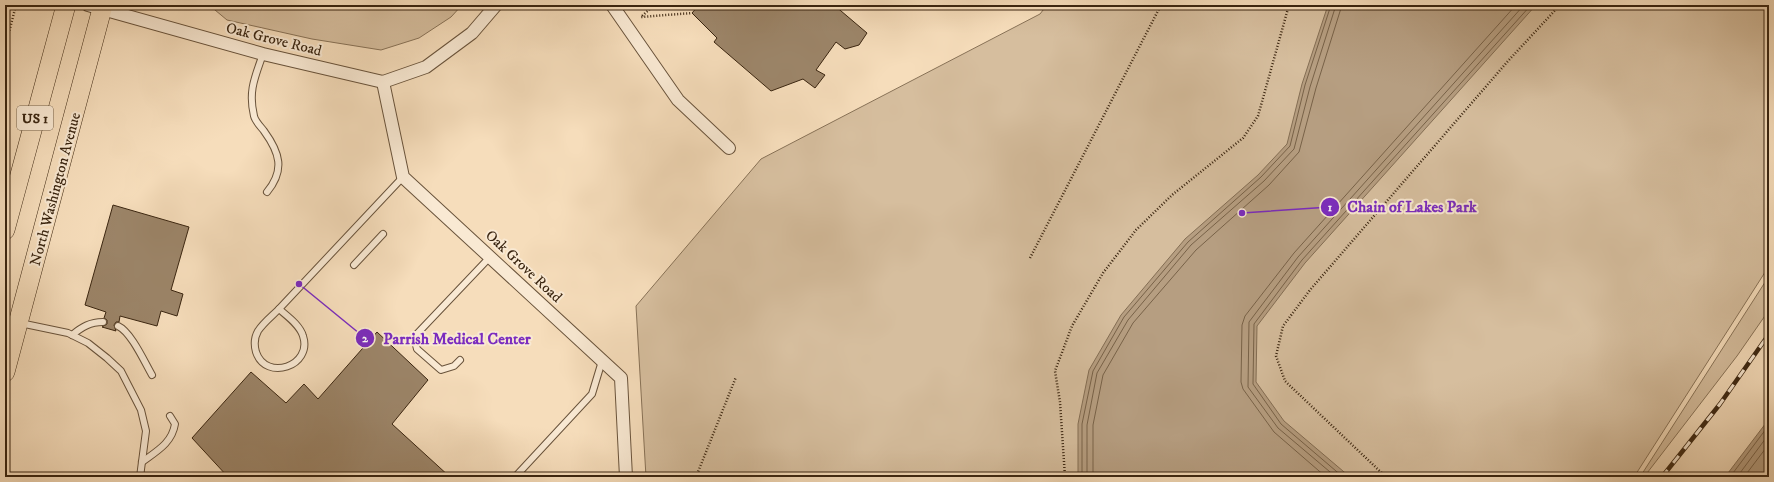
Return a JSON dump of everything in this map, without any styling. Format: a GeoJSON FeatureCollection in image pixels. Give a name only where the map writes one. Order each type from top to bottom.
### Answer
{"type":"FeatureCollection","features":[{"type":"Feature","properties":{"kind":"main road","name":"US 1"},"geometry":{"type":"LineString","coordinates":[[5,230],[66,5]]}},
{"type":"Feature","properties":{"kind":"main road","name":"North Washington Avenue"},"geometry":{"type":"LineString","coordinates":[[5,372],[98,6]]}},
{"type":"Feature","properties":{"kind":"street"},"geometry":{"type":"LineString","coordinates":[[403,177],[383,82],[426,67],[472,33],[496,5]]}},
{"type":"Feature","properties":{"kind":"street"},"geometry":{"type":"LineString","coordinates":[[613,5],[678,100],[729,148]]}},
{"type":"Feature","properties":{"kind":"street","name":"Oak Grove Road"},"geometry":{"type":"LineString","coordinates":[[98,6],[263,54],[383,82]]}},
{"type":"Feature","properties":{"kind":"street","name":"Oak Grove Road"},"geometry":{"type":"LineString","coordinates":[[403,177],[621,378],[626,477]]}},
{"type":"Feature","properties":{"kind":"lane"},"geometry":{"type":"LineString","coordinates":[[263,54],[251,89],[254,118],[272,142],[280,165],[274,182],[267,192]]}},
{"type":"Feature","properties":{"kind":"lane"},"geometry":{"type":"LineString","coordinates":[[279,309],[299,328],[305,344],[303,352],[297,362],[286,368],[278,369],[270,367],[260,359],[255,348],[255,340],[260,328],[403,177]]}},
{"type":"Feature","properties":{"kind":"lane"},"geometry":{"type":"LineString","coordinates":[[354,265],[384,234]]}},
{"type":"Feature","properties":{"kind":"lane"},"geometry":{"type":"LineString","coordinates":[[460,360],[454,366],[441,370],[417,350],[414,337],[490,257]]}},
{"type":"Feature","properties":{"kind":"lane"},"geometry":{"type":"LineString","coordinates":[[72,335],[84,326],[93,322],[103,322]]}},
{"type":"Feature","properties":{"kind":"lane"},"geometry":{"type":"LineString","coordinates":[[18,323],[72,335],[88,343],[121,371],[141,410],[146,431],[140,477]]}},
{"type":"Feature","properties":{"kind":"lane"},"geometry":{"type":"LineString","coordinates":[[118,326],[129,335],[152,375]]}},
{"type":"Feature","properties":{"kind":"lane"},"geometry":{"type":"LineString","coordinates":[[515,477],[592,394],[602,360]]}},
{"type":"Feature","properties":{"kind":"lane"},"geometry":{"type":"LineString","coordinates":[[142,462],[163,447],[174,434],[175,424],[170,416]]}},
{"type":"Feature","properties":{"kind":"path"},"geometry":{"type":"LineString","coordinates":[[5,48],[16,5]]}},
{"type":"Feature","properties":{"kind":"path"},"geometry":{"type":"LineString","coordinates":[[654,5],[641,17],[692,14]]}},
{"type":"Feature","properties":{"kind":"path"},"geometry":{"type":"LineString","coordinates":[[1030,258],[1160,5]]}},
{"type":"Feature","properties":{"kind":"path"},"geometry":{"type":"LineString","coordinates":[[1065,477],[1060,402],[1055,371],[1072,326],[1103,273],[1136,230],[1172,195],[1244,138],[1258,116],[1289,5]]}},
{"type":"Feature","properties":{"kind":"path"},"geometry":{"type":"LineString","coordinates":[[1386,477],[1285,381],[1276,356],[1283,326],[1310,290],[1508,61],[1560,5]]}},
{"type":"Feature","properties":{"kind":"path"},"geometry":{"type":"LineString","coordinates":[[696,477],[736,377]]}},
{"type":"Feature","properties":{"kind":"shaded area"},"geometry":{"type":"Polygon","coordinates":[[[209,5],[462,5],[451,17],[419,38],[381,50],[312,39],[227,20],[209,5]]]}},
{"type":"Feature","properties":{"kind":"shaded area"},"geometry":{"type":"Polygon","coordinates":[[[1047,5],[1769,5],[1769,266],[1634,477],[646,477],[636,306],[761,159],[1040,14],[1047,5]]]}},
{"type":"Feature","properties":{"kind":"shaded area"},"geometry":{"type":"Polygon","coordinates":[[[1769,276],[1769,310],[1737,356],[1644,477],[1640,477],[1769,276]]]}},
{"type":"Feature","properties":{"kind":"water"},"geometry":{"type":"Polygon","coordinates":[[[1328,5],[1536,5],[1305,263],[1257,326],[1256,382],[1284,421],[1350,477],[1078,477],[1078,424],[1089,370],[1121,315],[1185,239],[1258,175],[1287,144],[1302,84],[1328,5]]]}},
{"type":"Feature","properties":{"kind":"water"},"geometry":{"type":"Polygon","coordinates":[[[1769,419],[1769,477],[1725,477],[1769,419]]]}},
{"type":"Feature","properties":{"kind":"building"},"geometry":{"type":"Polygon","coordinates":[[[699,5],[834,5],[867,33],[859,45],[845,49],[836,42],[816,70],[825,75],[815,88],[803,79],[771,91],[714,42],[717,38],[692,13],[699,5]]]}},
{"type":"Feature","properties":{"kind":"building"},"geometry":{"type":"Polygon","coordinates":[[[113,205],[189,227],[171,290],[183,294],[177,316],[161,311],[157,326],[120,316],[119,322],[116,322],[114,325],[116,331],[102,327],[107,324],[107,320],[104,318],[106,312],[85,305],[113,205]]]}},
{"type":"Feature","properties":{"kind":"building"},"geometry":{"type":"Polygon","coordinates":[[[377,332],[428,380],[392,424],[450,477],[228,477],[192,438],[251,372],[286,403],[304,384],[318,399],[377,332]]]}},
{"type":"Feature","properties":{"kind":"railway"},"geometry":{"type":"LineString","coordinates":[[1662,477],[1720,404],[1769,334]]}},
{"type":"Feature","properties":{"kind":"place","name":"Chain of Lakes Park"},"geometry":{"type":"Point","coordinates":[1242,213]}},
{"type":"Feature","properties":{"kind":"place","name":"Parrish Medical Center"},"geometry":{"type":"Point","coordinates":[299,284]}}]}
